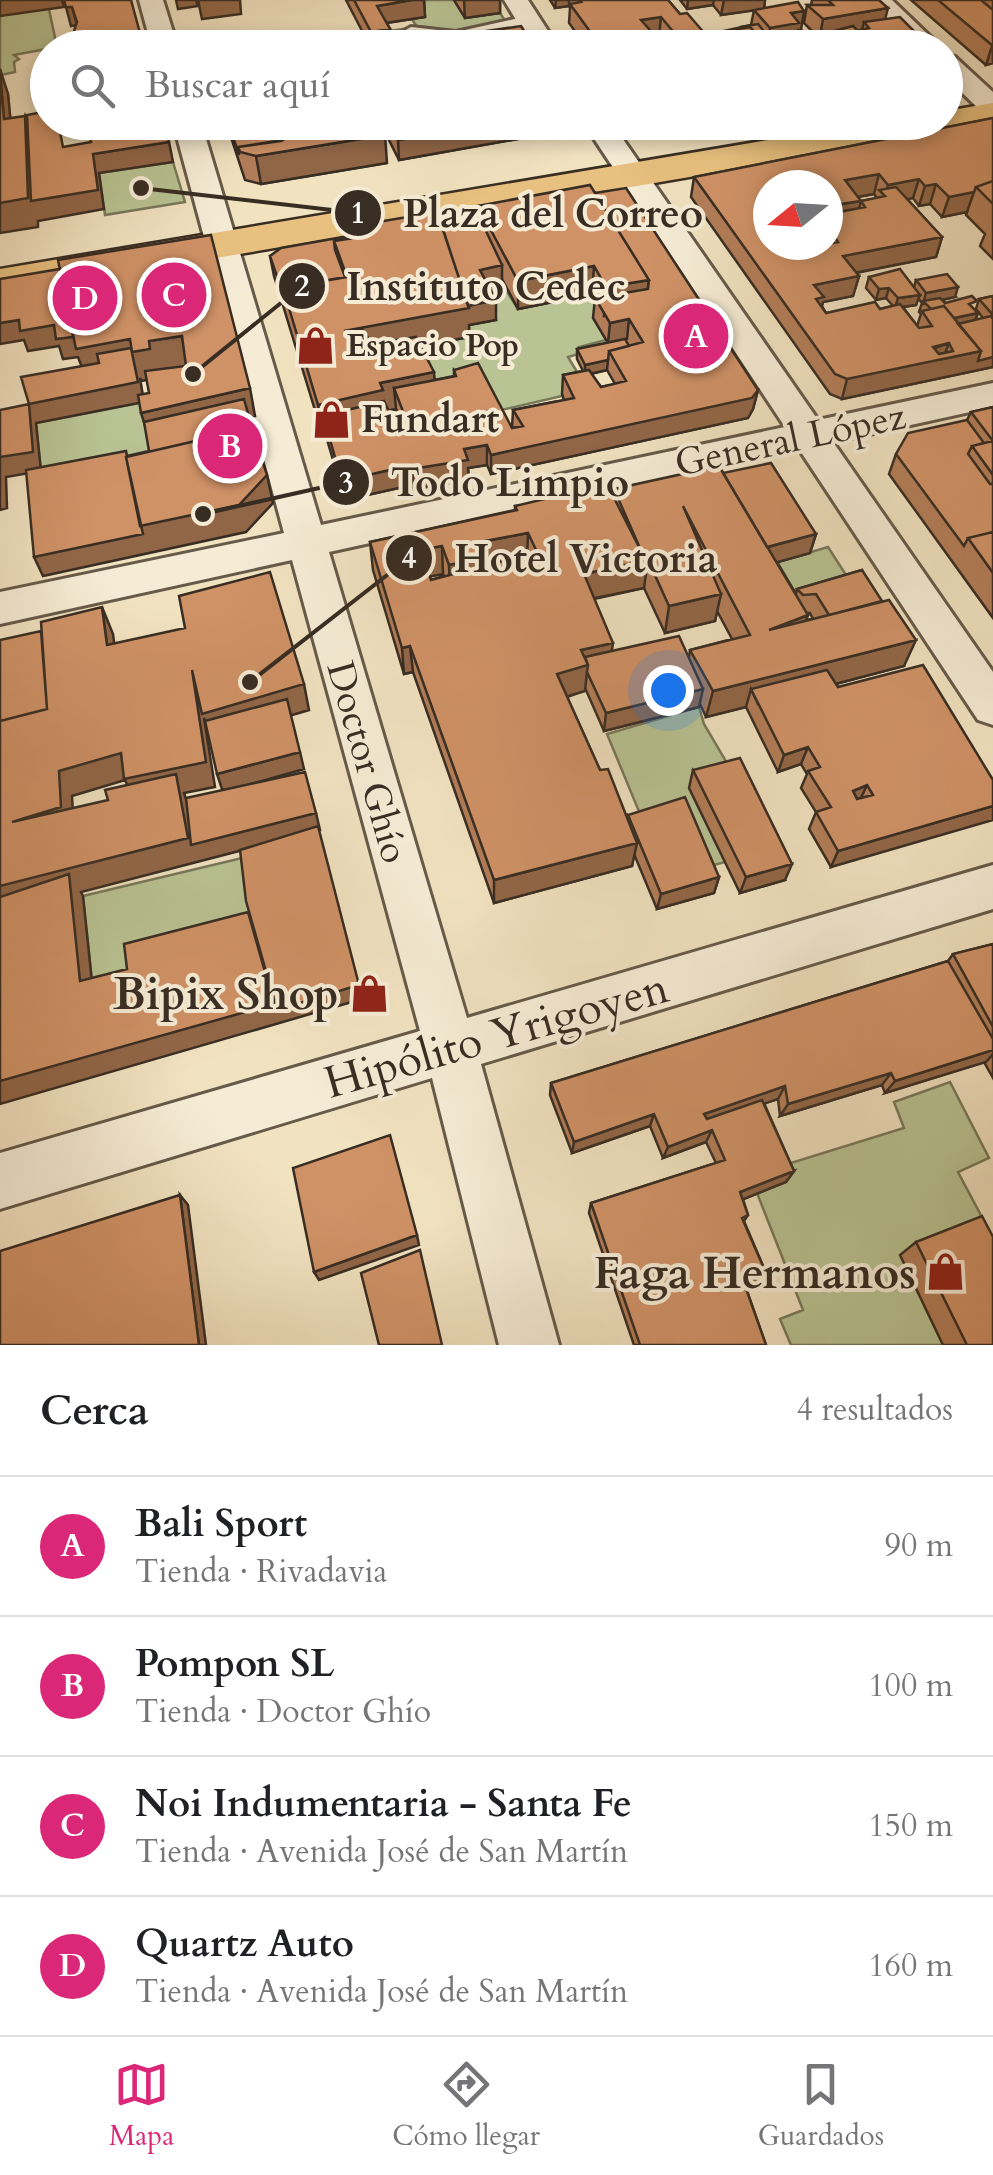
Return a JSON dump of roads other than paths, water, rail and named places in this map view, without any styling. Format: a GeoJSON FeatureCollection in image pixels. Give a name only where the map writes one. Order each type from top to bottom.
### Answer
{"type":"FeatureCollection","features":[{"type":"Feature","properties":{"kind":"main road"},"geometry":{"type":"LineString","coordinates":[[963,105],[991,104]]}},
{"type":"Feature","properties":{"kind":"main road"},"geometry":{"type":"LineString","coordinates":[[963,115],[991,104]]}},
{"type":"Feature","properties":{"kind":"main road"},"geometry":{"type":"LineString","coordinates":[[627,166],[752,140]]}},
{"type":"Feature","properties":{"kind":"main road"},"geometry":{"type":"LineString","coordinates":[[0,282],[219,235],[627,166],[814,140]]}},
{"type":"Feature","properties":{"kind":"main road"},"geometry":{"type":"LineString","coordinates":[[0,261],[219,235]]}},
{"type":"Feature","properties":{"kind":"street"},"geometry":{"type":"LineString","coordinates":[[152,0],[160,30]]}},
{"type":"Feature","properties":{"kind":"street"},"geometry":{"type":"LineString","coordinates":[[878,0],[910,30]]}},
{"type":"Feature","properties":{"kind":"street"},"geometry":{"type":"LineString","coordinates":[[963,78],[991,104]]}},
{"type":"Feature","properties":{"kind":"street","name":"Doctor Ghío"},"geometry":{"type":"LineString","coordinates":[[191,140],[450,1047],[530,1345]]}},
{"type":"Feature","properties":{"kind":"street"},"geometry":{"type":"LineString","coordinates":[[609,140],[993,707]]}},
{"type":"Feature","properties":{"kind":"street","name":"General López"},"geometry":{"type":"LineString","coordinates":[[0,608],[993,395]]}},
{"type":"Feature","properties":{"kind":"street","name":"Hipólito Yrigoyen"},"geometry":{"type":"LineString","coordinates":[[0,1181],[993,887]]}},
{"type":"Feature","properties":{"kind":"lane"},"geometry":{"type":"LineString","coordinates":[[481,30],[522,10]]}},
{"type":"Feature","properties":{"kind":"place","name":"Plaza del Correo"},"geometry":{"type":"Point","coordinates":[141,188]}},
{"type":"Feature","properties":{"kind":"place","name":"Noi Indumentaria - Santa Fe"},"geometry":{"type":"Point","coordinates":[174,295]}},
{"type":"Feature","properties":{"kind":"place","name":"Quartz Auto"},"geometry":{"type":"Point","coordinates":[85,298]}},
{"type":"Feature","properties":{"kind":"place","name":"Bali Sport"},"geometry":{"type":"Point","coordinates":[696,336]}},
{"type":"Feature","properties":{"kind":"place","name":"Espacio Pop"},"geometry":{"type":"Point","coordinates":[316,345]}},
{"type":"Feature","properties":{"kind":"place","name":"Instituto Cedec"},"geometry":{"type":"Point","coordinates":[193,374]}},
{"type":"Feature","properties":{"kind":"place","name":"Fundart"},"geometry":{"type":"Point","coordinates":[331,419]}},
{"type":"Feature","properties":{"kind":"place","name":"Pompon SL"},"geometry":{"type":"Point","coordinates":[230,446]}},
{"type":"Feature","properties":{"kind":"place","name":"Todo Limpio"},"geometry":{"type":"Point","coordinates":[203,514]}},
{"type":"Feature","properties":{"kind":"place","name":"Hotel Victoria"},"geometry":{"type":"Point","coordinates":[250,682]}},
{"type":"Feature","properties":{"kind":"place","name":"Bipix Shop"},"geometry":{"type":"Point","coordinates":[369,993]}},
{"type":"Feature","properties":{"kind":"place","name":"Faga Hermanos"},"geometry":{"type":"Point","coordinates":[946,1272]}}]}
